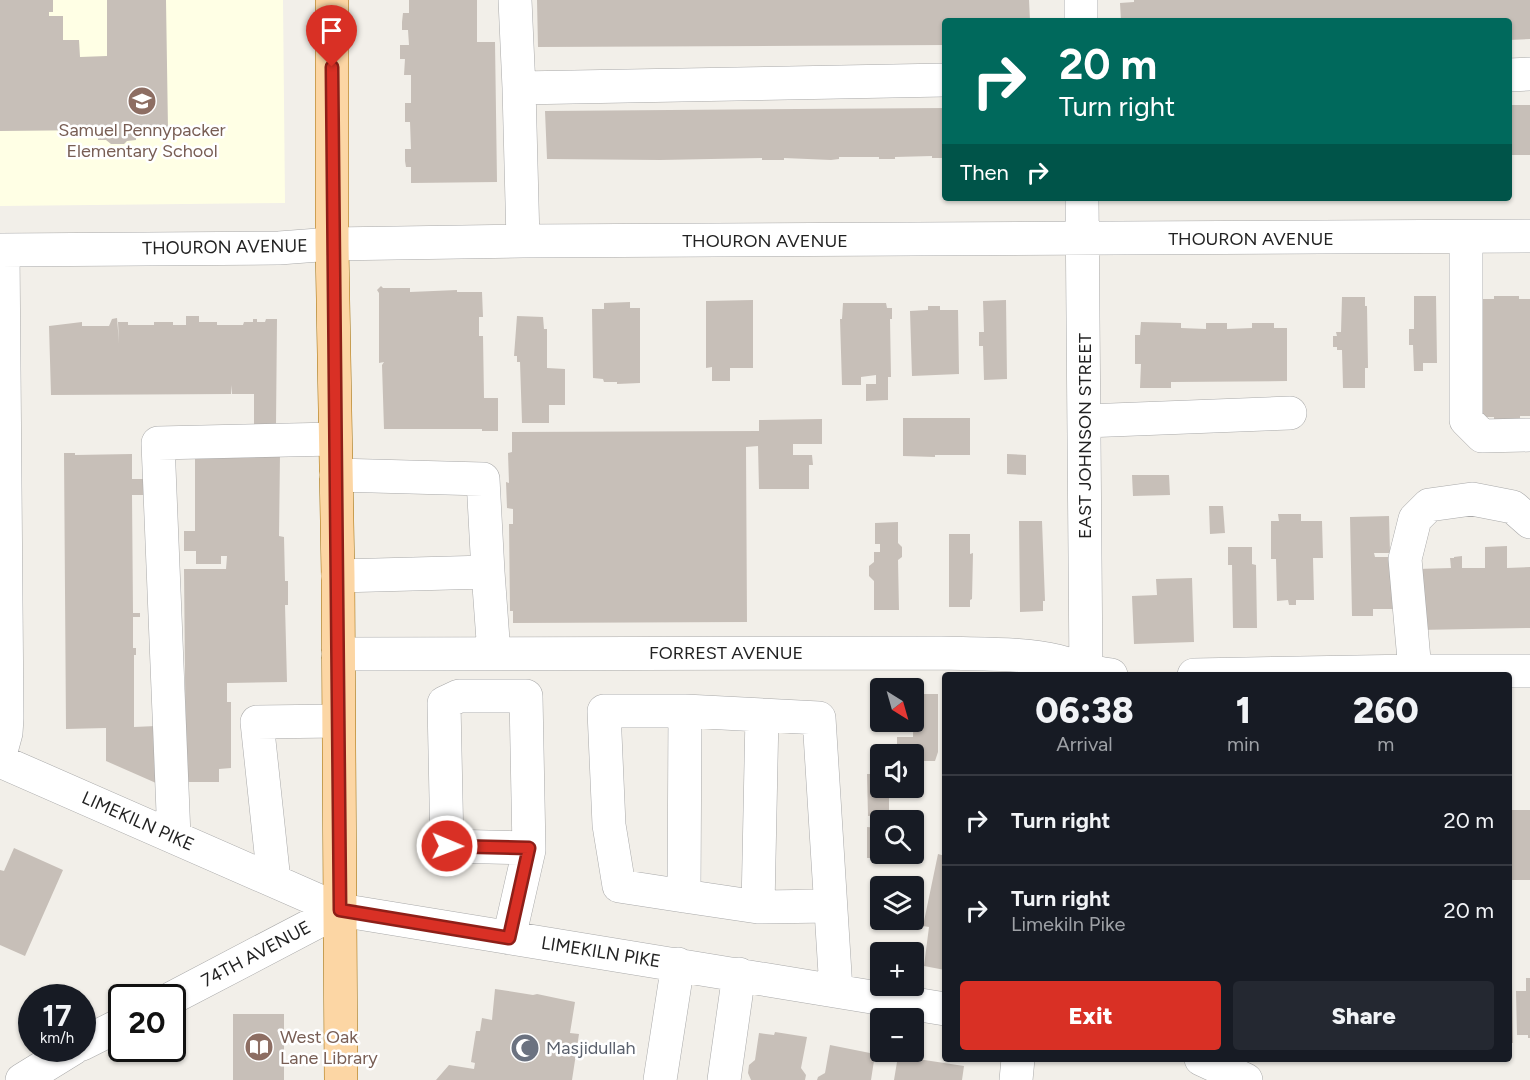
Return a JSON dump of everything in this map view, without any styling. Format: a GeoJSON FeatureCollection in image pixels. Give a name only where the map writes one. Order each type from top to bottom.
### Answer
{"type":"FeatureCollection","features":[{"type":"Feature","properties":{"kind":"main road"},"geometry":{"type":"LineString","coordinates":[[332,0],[332,244],[338,576],[341,1080]]}},
{"type":"Feature","properties":{"kind":"street"},"geometry":{"type":"LineString","coordinates":[[515,0],[524,241]]}},
{"type":"Feature","properties":{"kind":"street"},"geometry":{"type":"LineString","coordinates":[[1080,0],[1081,18]]}},
{"type":"Feature","properties":{"kind":"street"},"geometry":{"type":"LineString","coordinates":[[1512,75],[1530,75]]}},
{"type":"Feature","properties":{"kind":"street"},"geometry":{"type":"LineString","coordinates":[[519,88],[942,80]]}},
{"type":"Feature","properties":{"kind":"street","name":"EAST JOHNSON STREET"},"geometry":{"type":"LineString","coordinates":[[1082,201],[1085,422],[1094,672]]}},
{"type":"Feature","properties":{"kind":"street","name":"THOURON AVENUE"},"geometry":{"type":"LineString","coordinates":[[2,250],[279,248],[332,244],[524,241],[1530,236]]}},
{"type":"Feature","properties":{"kind":"street"},"geometry":{"type":"LineString","coordinates":[[1466,238],[1466,420],[1482,436],[1530,435]]}},
{"type":"Feature","properties":{"kind":"street"},"geometry":{"type":"LineString","coordinates":[[0,755],[6,733],[7,718],[3,555],[2,250]]}},
{"type":"Feature","properties":{"kind":"street"},"geometry":{"type":"LineString","coordinates":[[1085,422],[1290,413]]}},
{"type":"Feature","properties":{"kind":"street"},"geometry":{"type":"LineString","coordinates":[[174,837],[158,442],[335,439]]}},
{"type":"Feature","properties":{"kind":"street"},"geometry":{"type":"LineString","coordinates":[[336,475],[483,479],[494,654]]}},
{"type":"Feature","properties":{"kind":"street"},"geometry":{"type":"LineString","coordinates":[[1415,671],[1405,559],[1415,519],[1429,505],[1472,499],[1513,507],[1530,522]]}},
{"type":"Feature","properties":{"kind":"street"},"geometry":{"type":"LineString","coordinates":[[338,576],[488,572]]}},
{"type":"Feature","properties":{"kind":"street","name":"FORREST AVENUE"},"geometry":{"type":"LineString","coordinates":[[338,654],[941,653],[1039,658],[1057,661],[1088,672]]}},
{"type":"Feature","properties":{"kind":"street"},"geometry":{"type":"LineString","coordinates":[[1360,672],[1530,671]]}},
{"type":"Feature","properties":{"kind":"street"},"geometry":{"type":"LineString","coordinates":[[509,938],[529,848],[526,696],[459,696],[444,703],[447,846],[529,848]]}},
{"type":"Feature","properties":{"kind":"street"},"geometry":{"type":"LineString","coordinates":[[830,906],[758,907],[619,886],[609,825],[604,711],[685,711],[819,718],[836,990]]}},
{"type":"Feature","properties":{"kind":"street"},"geometry":{"type":"LineString","coordinates":[[684,896],[685,711]]}},
{"type":"Feature","properties":{"kind":"street"},"geometry":{"type":"LineString","coordinates":[[758,907],[762,715]]}},
{"type":"Feature","properties":{"kind":"street"},"geometry":{"type":"LineString","coordinates":[[274,882],[257,722],[338,721]]}},
{"type":"Feature","properties":{"kind":"street","name":"LIMEKILN PIKE"},"geometry":{"type":"LineString","coordinates":[[0,761],[340,910],[942,1008]]}},
{"type":"Feature","properties":{"kind":"street","name":"74TH AVENUE"},"geometry":{"type":"LineString","coordinates":[[186,991],[340,910]]}},
{"type":"Feature","properties":{"kind":"street"},"geometry":{"type":"LineString","coordinates":[[660,1080],[678,964]]}},
{"type":"Feature","properties":{"kind":"street"},"geometry":{"type":"LineString","coordinates":[[724,1080],[740,974]]}},
{"type":"Feature","properties":{"kind":"street"},"geometry":{"type":"LineString","coordinates":[[22,1080],[51,1062]]}},
{"type":"Feature","properties":{"kind":"street"},"geometry":{"type":"LineString","coordinates":[[1016,1080],[1018,1062]]}},
{"type":"Feature","properties":{"kind":"street"},"geometry":{"type":"LineString","coordinates":[[1207,1062],[1246,1080]]}},
{"type":"Feature","properties":{"kind":"shaded area","name":"Samuel Pennypacker Elementary School"},"geometry":{"type":"Polygon","coordinates":[[[0,0],[283,0],[285,203],[0,206],[0,0]]]}},
{"type":"Feature","properties":{"kind":"building"},"geometry":{"type":"Polygon","coordinates":[[[0,0],[53,0],[53,12],[49,12],[49,16],[63,16],[63,40],[79,40],[80,57],[107,56],[107,0],[166,0],[168,130],[136,130],[136,140],[127,141],[124,144],[111,144],[106,140],[98,140],[98,130],[0,131],[0,0]]]}},
{"type":"Feature","properties":{"kind":"building"},"geometry":{"type":"Polygon","coordinates":[[[409,0],[477,0],[477,42],[495,42],[497,182],[411,183],[411,167],[406,167],[405,161],[405,149],[411,149],[410,122],[405,122],[405,103],[411,103],[411,75],[404,75],[405,59],[400,59],[400,45],[409,45],[408,30],[402,30],[402,22],[403,13],[409,13],[409,0]]]}},
{"type":"Feature","properties":{"kind":"building"},"geometry":{"type":"Polygon","coordinates":[[[537,0],[1029,0],[1030,18],[942,18],[942,45],[538,47],[537,0]]]}},
{"type":"Feature","properties":{"kind":"building"},"geometry":{"type":"Polygon","coordinates":[[[1134,0],[1530,0],[1530,39],[1512,40],[1512,18],[1121,18],[1120,3],[1134,2],[1134,0]]]}},
{"type":"Feature","properties":{"kind":"building"},"geometry":{"type":"Polygon","coordinates":[[[1512,105],[1530,105],[1530,155],[1512,155],[1512,105]]]}},
{"type":"Feature","properties":{"kind":"building"},"geometry":{"type":"Polygon","coordinates":[[[942,108],[942,158],[932,158],[932,156],[895,157],[895,159],[839,157],[839,159],[831,160],[784,158],[784,160],[762,160],[762,158],[547,159],[545,111],[942,108]]]}},
{"type":"Feature","properties":{"kind":"building"},"geometry":{"type":"Polygon","coordinates":[[[381,286],[383,288],[410,288],[410,292],[457,290],[457,292],[482,292],[483,317],[479,317],[479,336],[483,336],[484,398],[498,398],[498,431],[384,429],[382,365],[384,362],[379,363],[379,293],[377,290],[381,286]]]}},
{"type":"Feature","properties":{"kind":"building"},"geometry":{"type":"Polygon","coordinates":[[[1414,296],[1436,296],[1437,363],[1423,363],[1423,371],[1414,371],[1413,345],[1409,345],[1409,329],[1414,329],[1414,296]]]}},
{"type":"Feature","properties":{"kind":"building"},"geometry":{"type":"Polygon","coordinates":[[[1494,296],[1519,296],[1519,299],[1530,299],[1530,416],[1520,416],[1520,421],[1494,421],[1494,417],[1482,417],[1481,299],[1494,299],[1494,296]]]}},
{"type":"Feature","properties":{"kind":"building"},"geometry":{"type":"Polygon","coordinates":[[[1342,297],[1365,297],[1368,368],[1365,368],[1365,388],[1343,388],[1342,350],[1333,347],[1333,336],[1337,336],[1336,332],[1341,332],[1342,297]]]}},
{"type":"Feature","properties":{"kind":"building"},"geometry":{"type":"Polygon","coordinates":[[[753,300],[753,368],[730,368],[730,381],[712,381],[712,367],[706,368],[706,301],[753,300]]]}},
{"type":"Feature","properties":{"kind":"building"},"geometry":{"type":"Polygon","coordinates":[[[1006,300],[1007,379],[984,380],[983,346],[979,346],[979,332],[984,332],[983,301],[1006,300]]]}},
{"type":"Feature","properties":{"kind":"building"},"geometry":{"type":"Polygon","coordinates":[[[630,302],[630,308],[640,308],[640,383],[617,384],[617,382],[604,382],[603,379],[593,378],[592,309],[604,309],[604,303],[630,302]]]}},
{"type":"Feature","properties":{"kind":"building"},"geometry":{"type":"Polygon","coordinates":[[[843,303],[886,303],[887,308],[892,308],[892,319],[890,319],[891,377],[888,377],[888,400],[866,401],[866,384],[876,384],[876,375],[861,377],[861,385],[842,385],[840,319],[842,319],[843,303]]]}},
{"type":"Feature","properties":{"kind":"building"},"geometry":{"type":"Polygon","coordinates":[[[928,306],[940,306],[940,310],[958,310],[959,374],[912,376],[910,311],[928,310],[928,306]]]}},
{"type":"Feature","properties":{"kind":"building"},"geometry":{"type":"Polygon","coordinates":[[[186,316],[199,316],[199,322],[217,322],[217,325],[243,325],[244,322],[253,322],[253,319],[257,319],[257,322],[265,322],[266,319],[277,319],[276,425],[254,425],[254,394],[232,394],[231,385],[231,394],[51,395],[49,326],[82,322],[82,326],[109,326],[112,319],[117,318],[119,343],[118,322],[128,322],[128,325],[173,322],[173,325],[186,325],[186,316]]]}},
{"type":"Feature","properties":{"kind":"building"},"geometry":{"type":"Polygon","coordinates":[[[517,316],[543,317],[544,329],[547,329],[547,368],[565,369],[565,405],[549,405],[549,423],[522,423],[520,362],[517,362],[517,356],[514,356],[517,316]]]}},
{"type":"Feature","properties":{"kind":"building"},"geometry":{"type":"Polygon","coordinates":[[[1141,322],[1181,323],[1181,328],[1206,329],[1206,323],[1227,323],[1227,329],[1252,328],[1252,323],[1274,323],[1274,328],[1287,328],[1287,381],[1171,382],[1171,388],[1140,388],[1141,364],[1135,364],[1135,335],[1140,335],[1141,322]]]}},
{"type":"Feature","properties":{"kind":"building"},"geometry":{"type":"Polygon","coordinates":[[[903,418],[970,418],[970,455],[903,456],[903,418]]]}},
{"type":"Feature","properties":{"kind":"building"},"geometry":{"type":"Polygon","coordinates":[[[822,419],[822,444],[793,444],[793,455],[812,455],[813,465],[809,465],[809,489],[759,489],[758,446],[746,447],[747,622],[513,623],[513,611],[510,611],[509,524],[513,524],[513,509],[507,508],[506,482],[509,483],[508,453],[512,452],[512,432],[759,431],[759,420],[822,419]]]}},
{"type":"Feature","properties":{"kind":"building"},"geometry":{"type":"Polygon","coordinates":[[[64,453],[75,453],[75,455],[132,454],[132,479],[146,479],[146,495],[132,495],[133,613],[140,613],[140,617],[133,617],[133,648],[136,648],[136,655],[134,655],[134,727],[156,726],[156,783],[106,761],[106,728],[66,729],[64,453]]]}},
{"type":"Feature","properties":{"kind":"building"},"geometry":{"type":"Polygon","coordinates":[[[195,454],[280,454],[279,536],[284,537],[285,581],[288,581],[288,605],[285,605],[287,682],[227,683],[227,702],[231,702],[231,768],[219,769],[219,782],[186,782],[184,569],[226,569],[227,556],[221,556],[221,564],[196,564],[196,551],[184,551],[184,531],[195,531],[195,454]]]}},
{"type":"Feature","properties":{"kind":"building"},"geometry":{"type":"Polygon","coordinates":[[[1007,454],[1026,455],[1026,475],[1007,474],[1007,454]]]}},
{"type":"Feature","properties":{"kind":"building"},"geometry":{"type":"Polygon","coordinates":[[[1132,475],[1169,475],[1170,495],[1133,496],[1132,475]]]}},
{"type":"Feature","properties":{"kind":"building"},"geometry":{"type":"Polygon","coordinates":[[[1209,506],[1223,506],[1225,533],[1210,534],[1209,506]]]}},
{"type":"Feature","properties":{"kind":"building"},"geometry":{"type":"Polygon","coordinates":[[[1278,514],[1301,514],[1301,521],[1322,521],[1323,558],[1313,558],[1314,600],[1296,600],[1296,605],[1289,605],[1288,600],[1277,601],[1276,559],[1271,559],[1271,521],[1279,521],[1278,514]]]}},
{"type":"Feature","properties":{"kind":"building"},"geometry":{"type":"Polygon","coordinates":[[[1389,516],[1390,553],[1374,553],[1375,557],[1396,557],[1397,609],[1373,609],[1373,616],[1352,616],[1350,517],[1389,516]]]}},
{"type":"Feature","properties":{"kind":"building"},"geometry":{"type":"Polygon","coordinates":[[[1019,521],[1042,521],[1045,601],[1043,601],[1043,611],[1020,612],[1019,521]]]}},
{"type":"Feature","properties":{"kind":"building"},"geometry":{"type":"Polygon","coordinates":[[[898,522],[898,543],[902,547],[902,557],[898,560],[899,610],[874,610],[874,581],[869,576],[869,566],[874,562],[874,552],[880,552],[880,544],[875,544],[875,523],[898,522]]]}},
{"type":"Feature","properties":{"kind":"building"},"geometry":{"type":"Polygon","coordinates":[[[949,534],[970,534],[970,554],[973,553],[970,607],[949,607],[949,534]]]}},
{"type":"Feature","properties":{"kind":"building"},"geometry":{"type":"Polygon","coordinates":[[[1507,546],[1507,568],[1530,567],[1530,628],[1418,630],[1417,569],[1451,568],[1450,558],[1462,556],[1462,568],[1485,568],[1485,547],[1507,546]]]}},
{"type":"Feature","properties":{"kind":"building"},"geometry":{"type":"Polygon","coordinates":[[[1228,547],[1252,547],[1252,564],[1256,565],[1257,628],[1233,628],[1232,565],[1228,565],[1228,547]]]}},
{"type":"Feature","properties":{"kind":"building"},"geometry":{"type":"Polygon","coordinates":[[[1192,578],[1194,642],[1134,644],[1132,596],[1157,595],[1156,579],[1192,578]]]}},
{"type":"Feature","properties":{"kind":"building"},"geometry":{"type":"Polygon","coordinates":[[[924,694],[938,694],[938,752],[935,761],[924,761],[924,744],[897,744],[897,737],[913,737],[913,732],[924,732],[924,694]]]}},
{"type":"Feature","properties":{"kind":"building"},"geometry":{"type":"Polygon","coordinates":[[[867,774],[870,774],[870,798],[889,798],[889,810],[870,810],[870,816],[868,816],[867,774]]]}},
{"type":"Feature","properties":{"kind":"building"},"geometry":{"type":"Polygon","coordinates":[[[1512,810],[1530,810],[1530,880],[1512,880],[1512,810]]]}},
{"type":"Feature","properties":{"kind":"building"},"geometry":{"type":"Polygon","coordinates":[[[867,827],[870,827],[870,858],[867,858],[867,827]]]}},
{"type":"Feature","properties":{"kind":"building"},"geometry":{"type":"Polygon","coordinates":[[[14,848],[63,870],[25,956],[0,945],[0,870],[4,871],[14,848]]]}},
{"type":"Feature","properties":{"kind":"building"},"geometry":{"type":"Polygon","coordinates":[[[938,854],[942,855],[942,969],[924,966],[929,927],[924,926],[924,921],[938,854]]]}},
{"type":"Feature","properties":{"kind":"building"},"geometry":{"type":"Polygon","coordinates":[[[1526,978],[1530,978],[1530,1038],[1528,1035],[1517,1035],[1516,991],[1526,991],[1526,978]]]}},
{"type":"Feature","properties":{"kind":"building"},"geometry":{"type":"Polygon","coordinates":[[[1512,982],[1513,1043],[1512,1043],[1512,982]]]}},
{"type":"Feature","properties":{"kind":"building","name":"Masjidullah"},"geometry":{"type":"Polygon","coordinates":[[[495,989],[537,994],[575,1002],[570,1033],[579,1034],[572,1080],[436,1080],[449,1065],[474,1069],[475,1063],[471,1062],[476,1031],[480,1031],[482,1018],[492,1020],[495,989]]]}},
{"type":"Feature","properties":{"kind":"building","name":"West Oak Lane Library"},"geometry":{"type":"Polygon","coordinates":[[[233,1014],[284,1014],[284,1080],[233,1080],[233,1014]]]}},
{"type":"Feature","properties":{"kind":"building"},"geometry":{"type":"Polygon","coordinates":[[[775,1032],[807,1037],[801,1068],[806,1075],[805,1080],[751,1080],[748,1073],[749,1065],[755,1060],[759,1033],[774,1035],[775,1032]]]}},
{"type":"Feature","properties":{"kind":"building"},"geometry":{"type":"Polygon","coordinates":[[[830,1045],[870,1053],[870,1062],[874,1062],[871,1080],[817,1080],[825,1073],[830,1045]]]}},
{"type":"Feature","properties":{"kind":"building"},"geometry":{"type":"Polygon","coordinates":[[[924,1060],[964,1066],[962,1080],[894,1080],[897,1062],[924,1062],[924,1060]]]}},
{"type":"Feature","properties":{"kind":"place","name":"Samuel Pennypacker Elementary School"},"geometry":{"type":"Point","coordinates":[142,101]}},
{"type":"Feature","properties":{"kind":"place","name":"West Oak Lane Library"},"geometry":{"type":"Point","coordinates":[259,1047]}},
{"type":"Feature","properties":{"kind":"place","name":"Masjidullah"},"geometry":{"type":"Point","coordinates":[525,1048]}},
{"type":"Feature","properties":{"kind":"route"},"geometry":{"type":"LineString","coordinates":[[332,67],[340,910],[509,938],[529,848],[447,846]]}}]}
